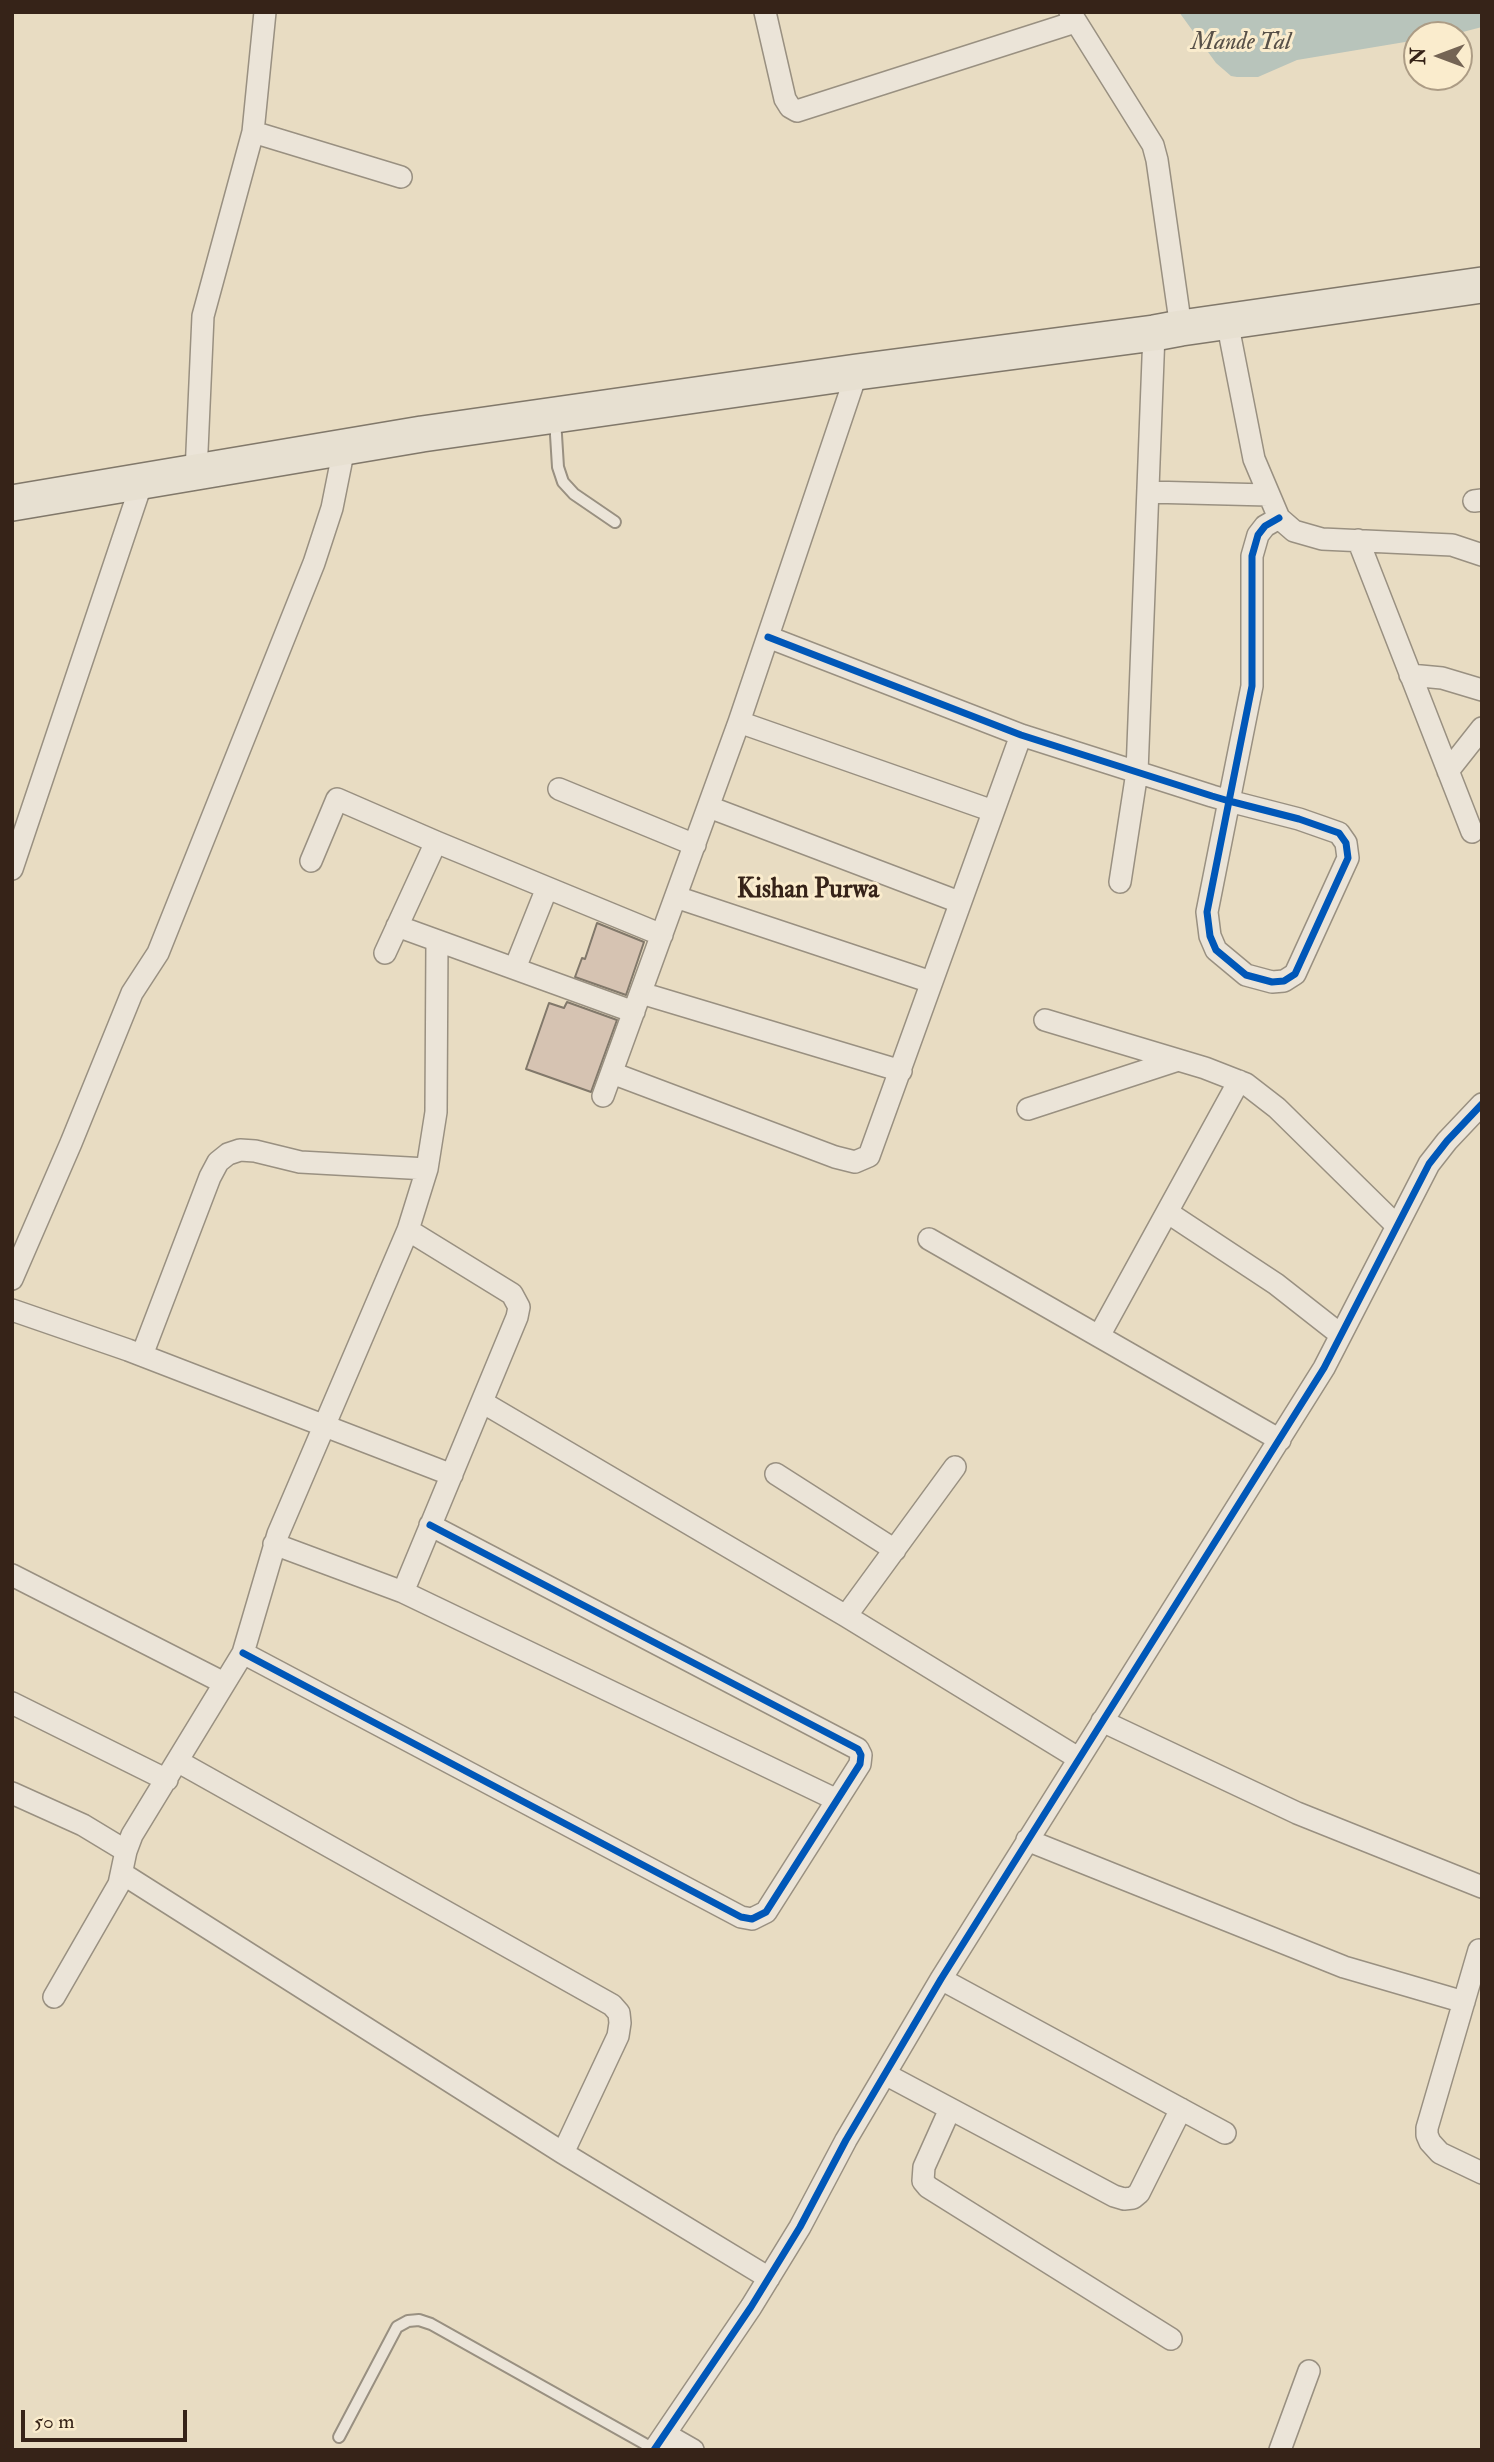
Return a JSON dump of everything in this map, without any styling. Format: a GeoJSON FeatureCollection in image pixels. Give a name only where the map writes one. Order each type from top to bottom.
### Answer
{"type":"FeatureCollection","features":[{"type":"Feature","properties":{"kind":"main road"},"geometry":{"type":"LineString","coordinates":[[12,503],[555,416],[1482,285]]}},
{"type":"Feature","properties":{"kind":"street"},"geometry":{"type":"LineString","coordinates":[[196,473],[203,316],[253,132],[265,12]]}},
{"type":"Feature","properties":{"kind":"street"},"geometry":{"type":"LineString","coordinates":[[765,12],[785,99],[790,107],[797,111],[1072,17],[1153,145],[1157,160],[1168,330],[1148,492],[1138,772],[1120,882]]}},
{"type":"Feature","properties":{"kind":"street"},"geometry":{"type":"LineString","coordinates":[[253,132],[401,177]]}},
{"type":"Feature","properties":{"kind":"street"},"geometry":{"type":"LineString","coordinates":[[1227,321],[1254,459],[1279,518],[1294,531],[1322,538],[1452,545],[1482,555]]}},
{"type":"Feature","properties":{"kind":"street"},"geometry":{"type":"LineString","coordinates":[[603,1097],[709,807],[857,372]]}},
{"type":"Feature","properties":{"kind":"street"},"geometry":{"type":"LineString","coordinates":[[12,1279],[132,993],[158,953],[314,563],[332,508],[344,448]]}},
{"type":"Feature","properties":{"kind":"street"},"geometry":{"type":"LineString","coordinates":[[12,869],[142,482]]}},
{"type":"Feature","properties":{"kind":"street"},"geometry":{"type":"LineString","coordinates":[[1148,492],[1268,495]]}},
{"type":"Feature","properties":{"kind":"street"},"geometry":{"type":"LineString","coordinates":[[768,637],[1021,735],[1229,801],[1339,833],[1346,843],[1348,858],[1295,974],[1284,981],[1272,982],[1246,975],[1216,950],[1210,936],[1207,912],[1229,801],[1252,686],[1252,556],[1258,535],[1265,526],[1279,518]]}},
{"type":"Feature","properties":{"kind":"street"},"geometry":{"type":"LineString","coordinates":[[1357,540],[1472,832]]}},
{"type":"Feature","properties":{"kind":"street"},"geometry":{"type":"LineString","coordinates":[[1410,675],[1442,678],[1482,690]]}},
{"type":"Feature","properties":{"kind":"street"},"geometry":{"type":"LineString","coordinates":[[738,722],[993,811]]}},
{"type":"Feature","properties":{"kind":"street"},"geometry":{"type":"LineString","coordinates":[[1448,772],[1482,728]]}},
{"type":"Feature","properties":{"kind":"street"},"geometry":{"type":"LineString","coordinates":[[612,1073],[835,1157],[855,1161],[869,1156],[1021,735]]}},
{"type":"Feature","properties":{"kind":"street"},"geometry":{"type":"LineString","coordinates":[[559,789],[695,845]]}},
{"type":"Feature","properties":{"kind":"street"},"geometry":{"type":"LineString","coordinates":[[311,861],[337,799],[662,935]]}},
{"type":"Feature","properties":{"kind":"street"},"geometry":{"type":"LineString","coordinates":[[709,807],[959,902]]}},
{"type":"Feature","properties":{"kind":"street"},"geometry":{"type":"LineString","coordinates":[[385,953],[436,842]]}},
{"type":"Feature","properties":{"kind":"street"},"geometry":{"type":"LineString","coordinates":[[514,968],[547,888]]}},
{"type":"Feature","properties":{"kind":"street"},"geometry":{"type":"LineString","coordinates":[[676,897],[931,982]]}},
{"type":"Feature","properties":{"kind":"street"},"geometry":{"type":"LineString","coordinates":[[397,926],[514,968],[901,1071]]}},
{"type":"Feature","properties":{"kind":"street"},"geometry":{"type":"LineString","coordinates":[[54,1997],[119,1884],[132,1835],[179,1762],[243,1653],[274,1544],[408,1230],[427,1169],[436,1112],[437,941]]}},
{"type":"Feature","properties":{"kind":"street"},"geometry":{"type":"LineString","coordinates":[[1045,1020],[1239,1081],[1278,1108],[1396,1225]]}},
{"type":"Feature","properties":{"kind":"street"},"geometry":{"type":"LineString","coordinates":[[1028,1109],[1178,1060]]}},
{"type":"Feature","properties":{"kind":"street"},"geometry":{"type":"LineString","coordinates":[[1099,1336],[1239,1081]]}},
{"type":"Feature","properties":{"kind":"street"},"geometry":{"type":"LineString","coordinates":[[694,2450],[658,2444],[704,2379],[769,2278],[941,1979],[1324,1368],[1429,1164],[1447,1140],[1482,1104]]}},
{"type":"Feature","properties":{"kind":"street"},"geometry":{"type":"LineString","coordinates":[[142,1355],[210,1177],[218,1161],[228,1154],[240,1150],[255,1151],[300,1162],[427,1169]]}},
{"type":"Feature","properties":{"kind":"street"},"geometry":{"type":"LineString","coordinates":[[1167,1212],[1276,1284],[1341,1335]]}},
{"type":"Feature","properties":{"kind":"street"},"geometry":{"type":"LineString","coordinates":[[403,1592],[517,1317],[517,1300],[512,1294],[408,1230]]}},
{"type":"Feature","properties":{"kind":"street"},"geometry":{"type":"LineString","coordinates":[[929,1239],[1280,1440]]}},
{"type":"Feature","properties":{"kind":"street"},"geometry":{"type":"LineString","coordinates":[[12,1310],[142,1355],[452,1475]]}},
{"type":"Feature","properties":{"kind":"street"},"geometry":{"type":"LineString","coordinates":[[482,1402],[846,1616],[1078,1758]]}},
{"type":"Feature","properties":{"kind":"street"},"geometry":{"type":"LineString","coordinates":[[846,1616],[955,1467]]}},
{"type":"Feature","properties":{"kind":"street"},"geometry":{"type":"LineString","coordinates":[[776,1474],[895,1550]]}},
{"type":"Feature","properties":{"kind":"street"},"geometry":{"type":"LineString","coordinates":[[243,1653],[741,1917],[752,1919],[766,1912],[860,1764],[861,1755],[858,1749],[430,1525]]}},
{"type":"Feature","properties":{"kind":"street"},"geometry":{"type":"LineString","coordinates":[[274,1544],[403,1592],[837,1800]]}},
{"type":"Feature","properties":{"kind":"street"},"geometry":{"type":"LineString","coordinates":[[12,1575],[224,1683]]}},
{"type":"Feature","properties":{"kind":"street"},"geometry":{"type":"LineString","coordinates":[[12,1703],[167,1780]]}},
{"type":"Feature","properties":{"kind":"street"},"geometry":{"type":"LineString","coordinates":[[1102,1721],[1297,1812],[1482,1887]]}},
{"type":"Feature","properties":{"kind":"street"},"geometry":{"type":"LineString","coordinates":[[179,1762],[612,2005],[619,2013],[618,2036],[563,2153]]}},
{"type":"Feature","properties":{"kind":"street"},"geometry":{"type":"LineString","coordinates":[[12,1793],[83,1825],[126,1851]]}},
{"type":"Feature","properties":{"kind":"street"},"geometry":{"type":"LineString","coordinates":[[1027,1840],[1344,1967],[1464,2002]]}},
{"type":"Feature","properties":{"kind":"street"},"geometry":{"type":"LineString","coordinates":[[122,1874],[563,2153],[769,2278]]}},
{"type":"Feature","properties":{"kind":"street"},"geometry":{"type":"LineString","coordinates":[[1479,1950],[1427,2135],[1430,2143],[1440,2153],[1482,2173]]}},
{"type":"Feature","properties":{"kind":"street"},"geometry":{"type":"LineString","coordinates":[[941,1979],[1225,2133]]}},
{"type":"Feature","properties":{"kind":"street"},"geometry":{"type":"LineString","coordinates":[[885,2074],[1124,2199],[1133,2198],[1139,2193],[1181,2109]]}},
{"type":"Feature","properties":{"kind":"street"},"geometry":{"type":"LineString","coordinates":[[950,2109],[924,2167],[923,2181],[928,2187],[1171,2339]]}},
{"type":"Feature","properties":{"kind":"street"},"geometry":{"type":"LineString","coordinates":[[1280,2450],[1309,2371]]}},
{"type":"Feature","properties":{"kind":"lane"},"geometry":{"type":"LineString","coordinates":[[555,416],[558,467],[563,482],[574,494],[615,522]]}},
{"type":"Feature","properties":{"kind":"lane"},"geometry":{"type":"LineString","coordinates":[[339,2437],[397,2328],[408,2321],[419,2320],[432,2323],[658,2444]]}},
{"type":"Feature","properties":{"kind":"water","name":"Mande Tal"},"geometry":{"type":"Polygon","coordinates":[[[1179,12],[1482,12],[1482,27],[1473,29],[1473,21],[1403,21],[1403,42],[1297,60],[1258,77],[1231,76],[1216,63],[1179,12]]]}},
{"type":"Feature","properties":{"kind":"building"},"geometry":{"type":"Polygon","coordinates":[[[597,923],[644,942],[626,995],[575,977],[582,958],[585,959],[597,923]]]}},
{"type":"Feature","properties":{"kind":"building"},"geometry":{"type":"Polygon","coordinates":[[[567,1002],[617,1020],[591,1092],[526,1069],[549,1003],[564,1008],[567,1002]]]}},
{"type":"Feature","properties":{"kind":"cycle path"},"geometry":{"type":"LineString","coordinates":[[768,637],[1021,735],[1212,796],[1229,801],[1299,819],[1339,833],[1346,843],[1348,858],[1295,974],[1284,981],[1272,982],[1246,975],[1216,950],[1210,936],[1207,912],[1229,801],[1252,686],[1252,556],[1258,535],[1265,526],[1279,518]]}},
{"type":"Feature","properties":{"kind":"cycle path"},"geometry":{"type":"LineString","coordinates":[[654,2450],[751,2307],[800,2227],[846,2140],[941,1979],[1324,1368],[1429,1164],[1482,1104]]}},
{"type":"Feature","properties":{"kind":"cycle path"},"geometry":{"type":"LineString","coordinates":[[243,1653],[741,1917],[752,1919],[766,1912],[860,1764],[861,1755],[858,1749],[430,1525]]}},
{"type":"Feature","properties":{"kind":"district","name":"Kishan Purwa"},"geometry":{"type":"Point","coordinates":[808,891]}}]}
